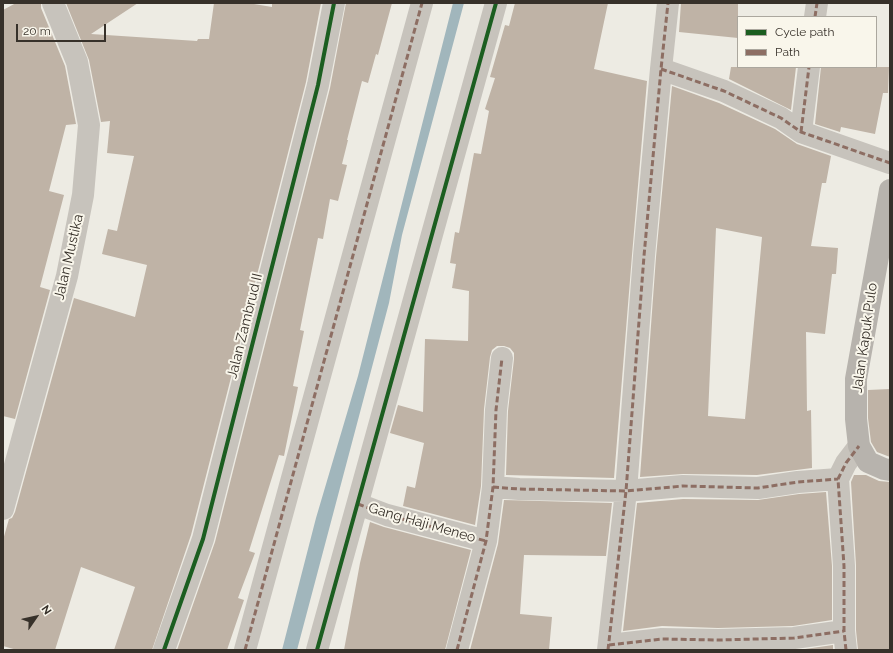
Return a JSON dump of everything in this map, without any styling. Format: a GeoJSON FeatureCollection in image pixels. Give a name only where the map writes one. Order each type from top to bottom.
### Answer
{"type":"FeatureCollection","features":[{"type":"Feature","properties":{"kind":"street","name":"Jalan Mustika"},"geometry":{"type":"LineString","coordinates":[[3,509],[67,276],[83,195],[89,125],[77,62],[53,3]]}},
{"type":"Feature","properties":{"kind":"street","name":"Jalan Zambrud II"},"geometry":{"type":"LineString","coordinates":[[164,650],[203,539],[318,85],[334,3]]}},
{"type":"Feature","properties":{"kind":"street"},"geometry":{"type":"LineString","coordinates":[[244,650],[422,3]]}},
{"type":"Feature","properties":{"kind":"street"},"geometry":{"type":"LineString","coordinates":[[317,650],[496,3]]}},
{"type":"Feature","properties":{"kind":"street"},"geometry":{"type":"LineString","coordinates":[[668,3],[644,256],[626,491],[609,647],[662,639],[718,640],[794,638],[845,641],[844,566],[838,479],[846,463],[859,446]]}},
{"type":"Feature","properties":{"kind":"street"},"geometry":{"type":"LineString","coordinates":[[815,16],[817,3]]}},
{"type":"Feature","properties":{"kind":"street"},"geometry":{"type":"LineString","coordinates":[[801,132],[809,68]]}},
{"type":"Feature","properties":{"kind":"street"},"geometry":{"type":"LineString","coordinates":[[661,69],[724,91],[781,118],[801,132],[890,163]]}},
{"type":"Feature","properties":{"kind":"street","name":"Jalan Kapuk Pulo"},"geometry":{"type":"LineString","coordinates":[[890,190],[856,379],[856,419],[859,446],[868,462],[884,470],[890,470]]}},
{"type":"Feature","properties":{"kind":"street"},"geometry":{"type":"LineString","coordinates":[[457,650],[486,541],[494,487],[496,410],[502,358]]}},
{"type":"Feature","properties":{"kind":"street"},"geometry":{"type":"LineString","coordinates":[[494,487],[519,489],[626,491],[683,486],[758,488],[798,482],[838,479]]}},
{"type":"Feature","properties":{"kind":"street","name":"Gang Haji Meneo"},"geometry":{"type":"LineString","coordinates":[[358,504],[387,515],[486,541]]}},
{"type":"Feature","properties":{"kind":"water"},"geometry":{"type":"Polygon","coordinates":[[[453,3],[464,3],[402,235],[389,303],[297,650],[282,650],[316,518],[358,376],[453,3]]]}},
{"type":"Feature","properties":{"kind":"building"},"geometry":{"type":"Polygon","coordinates":[[[16,3],[41,3],[41,8],[65,66],[76,124],[66,125],[49,191],[64,195],[40,287],[50,290],[15,419],[3,416],[3,10],[16,3]]]}},
{"type":"Feature","properties":{"kind":"building"},"geometry":{"type":"Polygon","coordinates":[[[66,3],[138,3],[91,34],[197,41],[198,39],[209,39],[214,3],[248,3],[272,7],[272,3],[321,3],[306,82],[191,535],[152,650],[114,650],[135,587],[81,567],[55,650],[17,650],[3,646],[3,540],[9,519],[12,518],[15,512],[74,298],[135,317],[147,265],[102,254],[108,229],[117,231],[134,156],[107,153],[110,121],[101,122],[89,60],[66,3]]]}},
{"type":"Feature","properties":{"kind":"building"},"geometry":{"type":"Polygon","coordinates":[[[346,3],[392,3],[378,55],[376,54],[368,83],[362,81],[342,164],[347,165],[338,201],[330,199],[323,239],[318,238],[300,330],[304,331],[293,386],[298,387],[284,456],[279,455],[249,551],[255,553],[238,598],[244,600],[227,650],[177,650],[215,542],[330,88],[346,3]]]}},
{"type":"Feature","properties":{"kind":"building"},"geometry":{"type":"Polygon","coordinates":[[[515,3],[608,3],[594,69],[647,81],[614,478],[506,475],[508,411],[514,353],[510,348],[497,346],[492,350],[490,357],[484,409],[481,486],[475,525],[403,506],[407,486],[415,488],[424,443],[390,433],[398,405],[423,412],[425,339],[468,341],[469,291],[452,288],[456,264],[450,263],[455,232],[459,233],[474,153],[481,154],[489,111],[485,109],[495,78],[490,77],[505,25],[509,26],[515,3]]]}},
{"type":"Feature","properties":{"kind":"building"},"geometry":{"type":"Polygon","coordinates":[[[681,3],[738,3],[737,38],[679,32],[681,3]]]}},
{"type":"Feature","properties":{"kind":"building"},"geometry":{"type":"Polygon","coordinates":[[[731,67],[796,68],[791,110],[729,79],[731,67]]]}},
{"type":"Feature","properties":{"kind":"building"},"geometry":{"type":"Polygon","coordinates":[[[889,67],[888,93],[883,93],[875,134],[841,127],[840,132],[815,124],[821,68],[889,67]]]}},
{"type":"Feature","properties":{"kind":"building"},"geometry":{"type":"Polygon","coordinates":[[[672,86],[719,103],[775,129],[797,144],[831,156],[826,183],[822,183],[811,246],[838,248],[836,274],[832,274],[825,334],[806,332],[807,411],[811,410],[812,468],[757,475],[683,474],[640,477],[656,257],[672,86]],[[716,228],[708,416],[745,419],[762,237],[716,228]]]}},
{"type":"Feature","properties":{"kind":"building"},"geometry":{"type":"Polygon","coordinates":[[[890,389],[890,457],[877,452],[871,442],[868,418],[868,390],[890,389]]]}},
{"type":"Feature","properties":{"kind":"building"},"geometry":{"type":"Polygon","coordinates":[[[854,475],[866,475],[879,481],[890,482],[890,650],[858,650],[856,630],[856,565],[851,482],[854,475]]]}},
{"type":"Feature","properties":{"kind":"building"},"geometry":{"type":"Polygon","coordinates":[[[826,492],[832,566],[832,620],[793,626],[718,628],[662,626],[623,631],[637,503],[683,499],[758,500],[826,492]]]}},
{"type":"Feature","properties":{"kind":"building"},"geometry":{"type":"Polygon","coordinates":[[[504,500],[612,503],[606,556],[524,555],[520,614],[552,617],[549,650],[470,650],[498,544],[504,500]]]}},
{"type":"Feature","properties":{"kind":"building"},"geometry":{"type":"Polygon","coordinates":[[[370,522],[471,550],[445,650],[344,650],[360,563],[370,522]]]}},
{"type":"Feature","properties":{"kind":"building"},"geometry":{"type":"Polygon","coordinates":[[[833,645],[833,650],[798,650],[833,645]]]}},
{"type":"Feature","properties":{"kind":"marked path"},"geometry":{"type":"LineString","coordinates":[[245,650],[422,3]]}},
{"type":"Feature","properties":{"kind":"marked path"},"geometry":{"type":"LineString","coordinates":[[608,650],[626,491],[644,256],[668,3]]}},
{"type":"Feature","properties":{"kind":"marked path"},"geometry":{"type":"LineString","coordinates":[[815,16],[817,3]]}},
{"type":"Feature","properties":{"kind":"marked path"},"geometry":{"type":"LineString","coordinates":[[801,132],[809,68]]}},
{"type":"Feature","properties":{"kind":"marked path"},"geometry":{"type":"LineString","coordinates":[[661,69],[724,91],[781,118],[801,132],[890,163]]}},
{"type":"Feature","properties":{"kind":"marked path"},"geometry":{"type":"LineString","coordinates":[[457,650],[486,541],[493,487],[496,410],[502,358]]}},
{"type":"Feature","properties":{"kind":"marked path"},"geometry":{"type":"LineString","coordinates":[[846,650],[844,631],[844,566],[838,479],[846,463],[859,446]]}},
{"type":"Feature","properties":{"kind":"marked path"},"geometry":{"type":"LineString","coordinates":[[493,487],[519,489],[626,491],[683,486],[758,488],[798,482],[838,479]]}},
{"type":"Feature","properties":{"kind":"marked path"},"geometry":{"type":"LineString","coordinates":[[358,504],[387,515],[486,541]]}},
{"type":"Feature","properties":{"kind":"marked path"},"geometry":{"type":"LineString","coordinates":[[609,645],[662,639],[718,640],[794,638],[844,631]]}},
{"type":"Feature","properties":{"kind":"cycle path"},"geometry":{"type":"LineString","coordinates":[[164,650],[203,539],[318,85],[334,3]]}},
{"type":"Feature","properties":{"kind":"cycle path"},"geometry":{"type":"LineString","coordinates":[[317,650],[496,3]]}}]}
